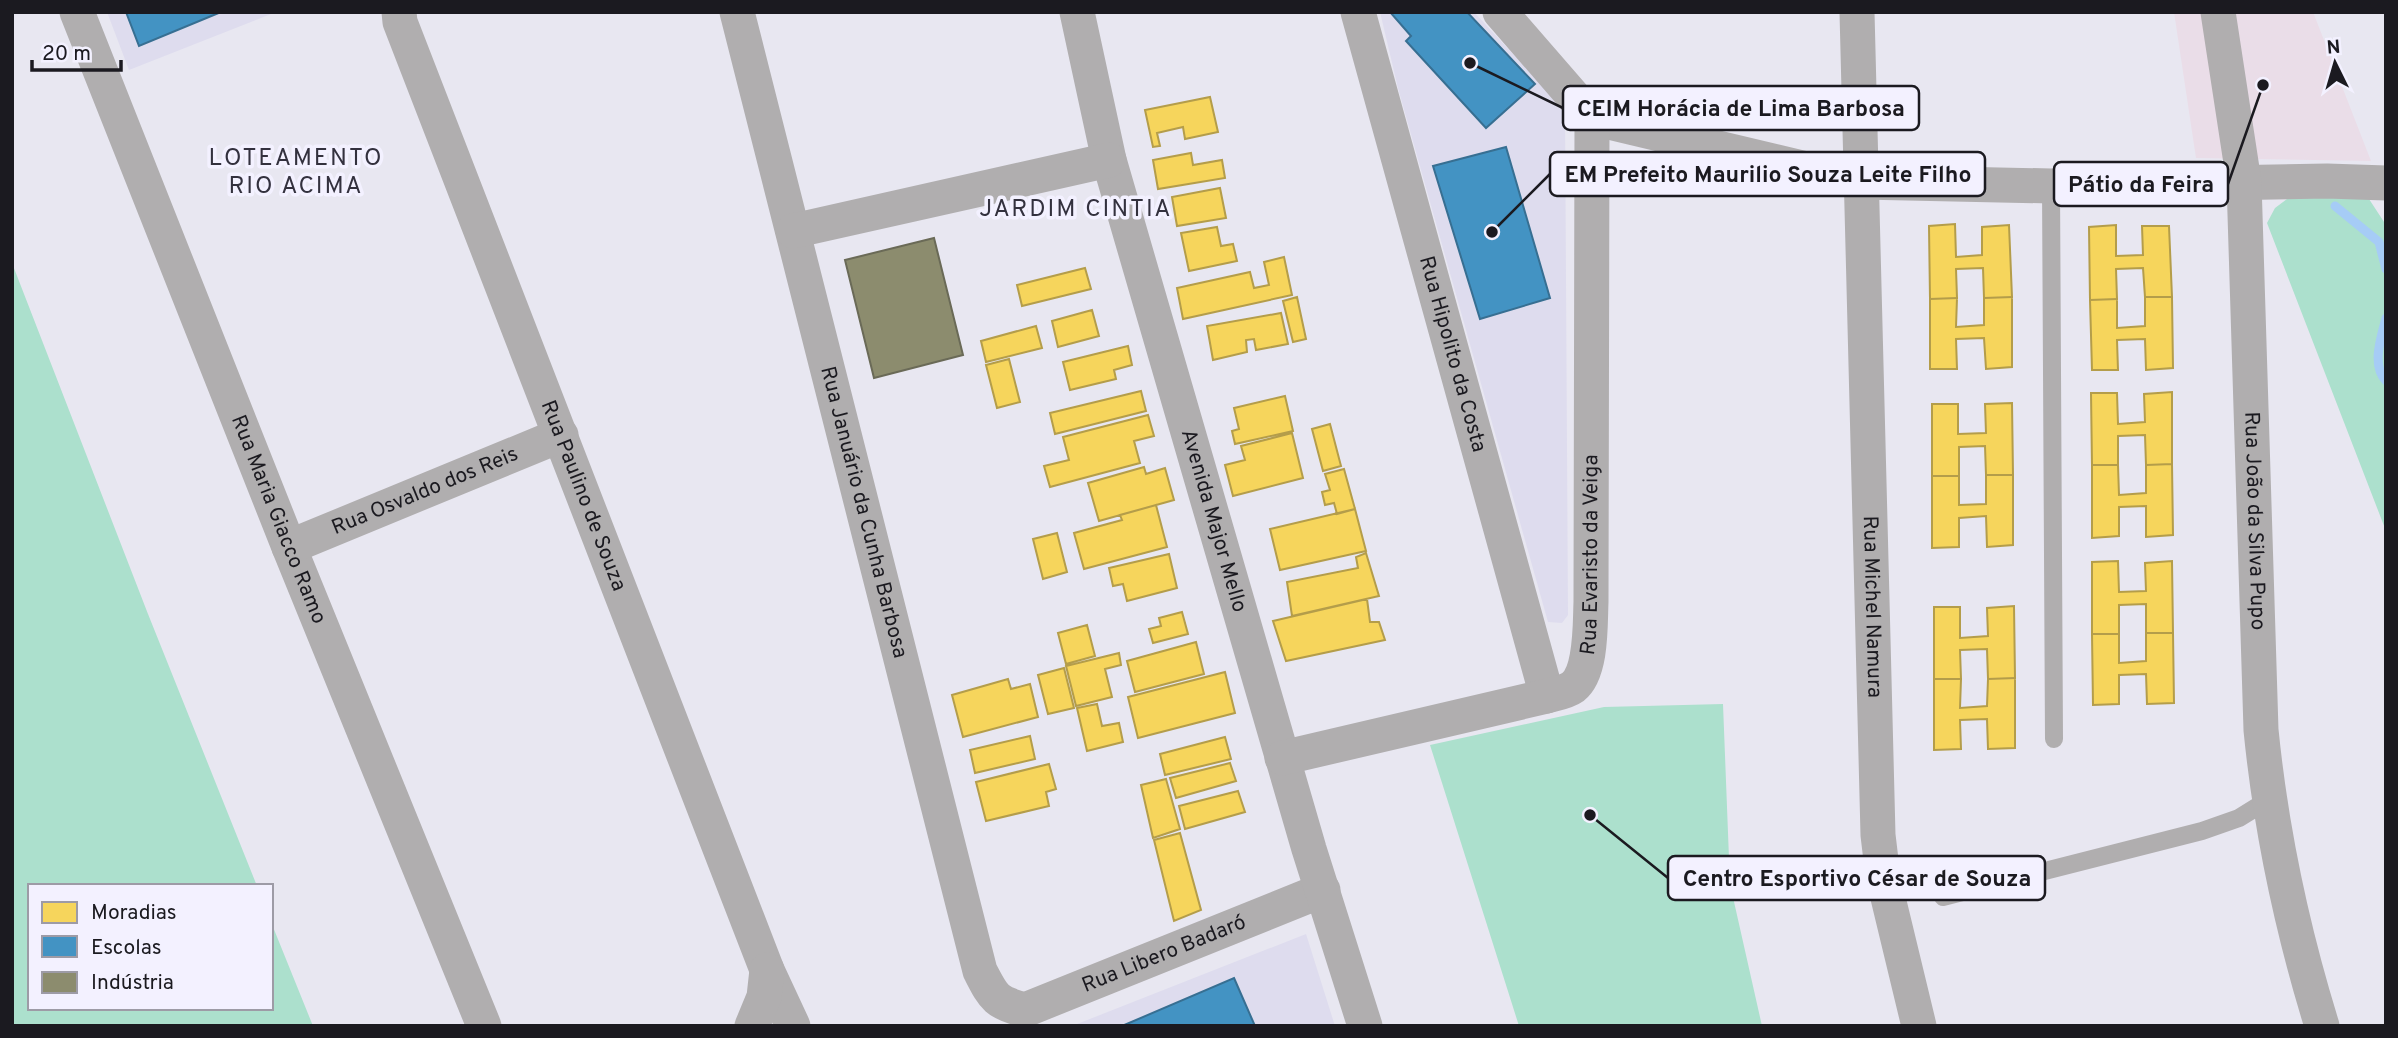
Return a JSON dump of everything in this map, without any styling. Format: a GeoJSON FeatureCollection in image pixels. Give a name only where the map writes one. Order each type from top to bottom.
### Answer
{"type":"FeatureCollection","features":[{"type":"Feature","properties":{"kind":"street","name":"Rua Maria Giacco Ramo"},"geometry":{"type":"LineString","coordinates":[[77,12],[289,547],[484,1026]]}},
{"type":"Feature","properties":{"kind":"street","name":"Rua Januário da Cunha Barbosa"},"geometry":{"type":"LineString","coordinates":[[737,12],[980,971],[993,996],[1006,1005]]}},
{"type":"Feature","properties":{"kind":"street","name":"Avenida Major Mello"},"geometry":{"type":"LineString","coordinates":[[1077,12],[1109,160],[1282,758],[1365,1026]]}},
{"type":"Feature","properties":{"kind":"street","name":"Rua Hipolito da Costa"},"geometry":{"type":"LineString","coordinates":[[1358,12],[1547,696]]}},
{"type":"Feature","properties":{"kind":"street"},"geometry":{"type":"LineString","coordinates":[[1500,12],[1592,118],[1861,182],[2051,186],[2244,182],[2385,185]]}},
{"type":"Feature","properties":{"kind":"street","name":"Rua Michel Namura"},"geometry":{"type":"LineString","coordinates":[[1857,12],[1878,835],[1883,877],[1919,1026]]}},
{"type":"Feature","properties":{"kind":"street","name":"Rua João da Silva Pupo"},"geometry":{"type":"LineString","coordinates":[[2218,12],[2244,182],[2261,730],[2268,800],[2304,967],[2322,1026]]}},
{"type":"Feature","properties":{"kind":"street","name":"Rua Paulino de Souza"},"geometry":{"type":"LineString","coordinates":[[399,17],[767,970],[793,1026]]}},
{"type":"Feature","properties":{"kind":"street","name":"Rua Evaristo da Veiga"},"geometry":{"type":"LineString","coordinates":[[1282,758],[1547,696],[1573,687],[1582,675],[1589,640],[1591,588],[1592,118]]}},
{"type":"Feature","properties":{"kind":"street"},"geometry":{"type":"LineString","coordinates":[[793,231],[1109,160]]}},
{"type":"Feature","properties":{"kind":"street","name":"Rua Osvaldo dos Reis"},"geometry":{"type":"LineString","coordinates":[[289,547],[561,435]]}},
{"type":"Feature","properties":{"kind":"street","name":"Rua Libero Badaró"},"geometry":{"type":"LineString","coordinates":[[1006,1005],[1025,1010],[1323,890]]}},
{"type":"Feature","properties":{"kind":"street"},"geometry":{"type":"LineString","coordinates":[[752,1026],[764,997],[767,970]]}},
{"type":"Feature","properties":{"kind":"lane"},"geometry":{"type":"LineString","coordinates":[[2051,186],[2054,739]]}},
{"type":"Feature","properties":{"kind":"lane"},"geometry":{"type":"LineString","coordinates":[[1942,898],[2202,831],[2239,818],[2268,800]]}},
{"type":"Feature","properties":{"kind":"shaded area"},"geometry":{"type":"Polygon","coordinates":[[[107,12],[276,12],[129,70],[107,12]]]}},
{"type":"Feature","properties":{"kind":"shaded area"},"geometry":{"type":"Polygon","coordinates":[[[1380,12],[1474,12],[1565,110],[1568,615],[1562,623],[1548,622],[1398,88],[1380,12]]]}},
{"type":"Feature","properties":{"kind":"shaded area"},"geometry":{"type":"Polygon","coordinates":[[[2174,12],[2313,12],[2371,161],[2196,158],[2174,12]]]}},
{"type":"Feature","properties":{"kind":"shaded area"},"geometry":{"type":"Polygon","coordinates":[[[1306,934],[1335,1026],[1072,1026],[1306,934]]]}},
{"type":"Feature","properties":{"kind":"green space"},"geometry":{"type":"Polygon","coordinates":[[[2295,193],[2369,199],[2386,225],[2386,531],[2267,223],[2275,208],[2295,193]]]}},
{"type":"Feature","properties":{"kind":"green space"},"geometry":{"type":"Polygon","coordinates":[[[12,263],[256,884],[28,884],[28,1010],[273,1010],[273,927],[313,1026],[12,1026],[12,263]]]}},
{"type":"Feature","properties":{"kind":"green space"},"geometry":{"type":"Polygon","coordinates":[[[1723,704],[1730,884],[1762,1026],[1519,1026],[1430,745],[1604,707],[1723,704]]]}},
{"type":"Feature","properties":{"kind":"building: Moradias"},"geometry":{"type":"Polygon","coordinates":[[[1210,97],[1218,132],[1185,139],[1183,127],[1157,133],[1160,146],[1153,147],[1145,110],[1210,97]]]}},
{"type":"Feature","properties":{"kind":"building: Moradias"},"geometry":{"type":"Polygon","coordinates":[[[1191,153],[1193,165],[1222,160],[1225,178],[1158,189],[1153,160],[1191,153]]]}},
{"type":"Feature","properties":{"kind":"building: Moradias"},"geometry":{"type":"Polygon","coordinates":[[[1220,188],[1226,218],[1177,226],[1172,197],[1220,188]]]}},
{"type":"Feature","properties":{"kind":"building: Moradias"},"geometry":{"type":"Polygon","coordinates":[[[1955,224],[1956,257],[1982,255],[1982,227],[2009,225],[2012,297],[1984,298],[1983,268],[1956,269],[1957,298],[1930,299],[1929,226],[1955,224]]]}},
{"type":"Feature","properties":{"kind":"building: Moradias"},"geometry":{"type":"Polygon","coordinates":[[[2116,225],[2116,256],[2143,255],[2142,226],[2169,226],[2172,297],[2145,297],[2143,268],[2116,269],[2117,299],[2090,300],[2089,227],[2116,225]]]}},
{"type":"Feature","properties":{"kind":"building: Moradias"},"geometry":{"type":"Polygon","coordinates":[[[1217,227],[1221,246],[1233,244],[1237,261],[1189,271],[1181,233],[1217,227]]]}},
{"type":"Feature","properties":{"kind":"building: Moradias"},"geometry":{"type":"Polygon","coordinates":[[[1284,257],[1292,295],[1183,319],[1177,288],[1250,272],[1254,288],[1269,285],[1264,262],[1284,257]]]}},
{"type":"Feature","properties":{"kind":"building: Moradias"},"geometry":{"type":"Polygon","coordinates":[[[1085,268],[1091,289],[1022,306],[1017,285],[1085,268]]]}},
{"type":"Feature","properties":{"kind":"building: Moradias"},"geometry":{"type":"Polygon","coordinates":[[[1297,297],[1306,339],[1293,342],[1283,301],[1297,297]]]}},
{"type":"Feature","properties":{"kind":"building: Moradias"},"geometry":{"type":"Polygon","coordinates":[[[2012,297],[2012,367],[1986,369],[1984,338],[1956,339],[1957,369],[1930,369],[1930,299],[1957,298],[1956,327],[1984,325],[1984,298],[2012,297]]]}},
{"type":"Feature","properties":{"kind":"building: Moradias"},"geometry":{"type":"Polygon","coordinates":[[[2145,297],[2172,297],[2173,368],[2146,370],[2145,339],[2117,340],[2118,370],[2092,370],[2090,300],[2117,299],[2117,328],[2145,326],[2145,297]]]}},
{"type":"Feature","properties":{"kind":"building: Moradias"},"geometry":{"type":"Polygon","coordinates":[[[1092,310],[1099,336],[1058,347],[1052,321],[1092,310]]]}},
{"type":"Feature","properties":{"kind":"building: Moradias"},"geometry":{"type":"Polygon","coordinates":[[[1281,313],[1288,344],[1256,350],[1254,339],[1246,340],[1247,352],[1213,360],[1207,326],[1281,313]]]}},
{"type":"Feature","properties":{"kind":"building: Moradias"},"geometry":{"type":"Polygon","coordinates":[[[1036,326],[1042,348],[986,362],[981,341],[1036,326]]]}},
{"type":"Feature","properties":{"kind":"building: Moradias"},"geometry":{"type":"Polygon","coordinates":[[[1128,346],[1132,365],[1114,370],[1116,379],[1070,390],[1063,362],[1128,346]]]}},
{"type":"Feature","properties":{"kind":"building: Moradias"},"geometry":{"type":"Polygon","coordinates":[[[1009,359],[1020,402],[997,408],[986,365],[1009,359]]]}},
{"type":"Feature","properties":{"kind":"building: Moradias"},"geometry":{"type":"Polygon","coordinates":[[[1141,391],[1146,411],[1055,434],[1050,413],[1141,391]]]}},
{"type":"Feature","properties":{"kind":"building: Moradias"},"geometry":{"type":"Polygon","coordinates":[[[2172,392],[2172,464],[2146,465],[2145,435],[2118,436],[2118,465],[2092,465],[2091,393],[2117,393],[2118,424],[2145,422],[2144,394],[2172,392]]]}},
{"type":"Feature","properties":{"kind":"building: Moradias"},"geometry":{"type":"Polygon","coordinates":[[[1285,396],[1293,431],[1235,444],[1232,431],[1239,429],[1234,408],[1285,396]]]}},
{"type":"Feature","properties":{"kind":"building: Moradias"},"geometry":{"type":"Polygon","coordinates":[[[2012,403],[2013,475],[1986,475],[1985,446],[1959,447],[1959,476],[1932,476],[1932,404],[1958,404],[1958,434],[1986,433],[1985,404],[2012,403]]]}},
{"type":"Feature","properties":{"kind":"building: Moradias"},"geometry":{"type":"Polygon","coordinates":[[[1148,415],[1154,436],[1134,441],[1140,463],[1050,487],[1044,466],[1069,460],[1063,437],[1148,415]]]}},
{"type":"Feature","properties":{"kind":"building: Moradias"},"geometry":{"type":"Polygon","coordinates":[[[1330,424],[1341,466],[1323,471],[1312,429],[1330,424]]]}},
{"type":"Feature","properties":{"kind":"building: Moradias"},"geometry":{"type":"Polygon","coordinates":[[[1292,433],[1303,478],[1233,496],[1225,465],[1245,460],[1241,446],[1292,433]]]}},
{"type":"Feature","properties":{"kind":"building: Moradias"},"geometry":{"type":"Polygon","coordinates":[[[2172,464],[2173,535],[2146,537],[2146,506],[2119,507],[2119,536],[2092,538],[2092,465],[2118,465],[2119,495],[2146,493],[2146,465],[2172,464]]]}},
{"type":"Feature","properties":{"kind":"building: Moradias"},"geometry":{"type":"Polygon","coordinates":[[[1144,467],[1146,474],[1165,468],[1174,500],[1099,521],[1088,483],[1144,467]]]}},
{"type":"Feature","properties":{"kind":"building: Moradias"},"geometry":{"type":"Polygon","coordinates":[[[1344,469],[1355,509],[1337,514],[1334,503],[1325,505],[1322,492],[1330,490],[1325,474],[1344,469]]]}},
{"type":"Feature","properties":{"kind":"building: Moradias"},"geometry":{"type":"Polygon","coordinates":[[[1986,475],[2013,475],[2013,545],[1987,547],[1986,516],[1959,518],[1959,547],[1932,548],[1932,476],[1959,476],[1959,505],[1986,504],[1986,475]]]}},
{"type":"Feature","properties":{"kind":"building: Moradias"},"geometry":{"type":"Polygon","coordinates":[[[1156,505],[1167,547],[1084,569],[1074,533],[1122,520],[1120,515],[1156,505]]]}},
{"type":"Feature","properties":{"kind":"building: Moradias"},"geometry":{"type":"Polygon","coordinates":[[[1355,509],[1366,551],[1280,570],[1270,529],[1355,509]]]}},
{"type":"Feature","properties":{"kind":"building: Moradias"},"geometry":{"type":"Polygon","coordinates":[[[1057,533],[1067,572],[1043,579],[1033,539],[1057,533]]]}},
{"type":"Feature","properties":{"kind":"building: Moradias"},"geometry":{"type":"Polygon","coordinates":[[[1366,553],[1379,596],[1292,616],[1287,582],[1358,568],[1356,557],[1366,553]]]}},
{"type":"Feature","properties":{"kind":"building: Moradias"},"geometry":{"type":"Polygon","coordinates":[[[1169,554],[1177,588],[1127,601],[1123,584],[1113,586],[1109,568],[1169,554]]]}},
{"type":"Feature","properties":{"kind":"building: Moradias"},"geometry":{"type":"Polygon","coordinates":[[[2118,561],[2119,592],[2146,591],[2145,563],[2172,561],[2173,633],[2146,633],[2146,604],[2119,605],[2119,634],[2092,634],[2092,562],[2118,561]]]}},
{"type":"Feature","properties":{"kind":"building: Moradias"},"geometry":{"type":"Polygon","coordinates":[[[1367,599],[1370,622],[1379,622],[1385,640],[1286,661],[1273,621],[1367,599]]]}},
{"type":"Feature","properties":{"kind":"building: Moradias"},"geometry":{"type":"Polygon","coordinates":[[[2014,606],[2015,678],[1988,679],[1987,649],[1960,650],[1961,679],[1934,679],[1934,607],[1960,607],[1960,638],[1988,636],[1987,608],[2014,606]]]}},
{"type":"Feature","properties":{"kind":"building: Moradias"},"geometry":{"type":"Polygon","coordinates":[[[1182,612],[1188,634],[1153,643],[1149,629],[1161,626],[1159,618],[1182,612]]]}},
{"type":"Feature","properties":{"kind":"building: Moradias"},"geometry":{"type":"Polygon","coordinates":[[[1087,625],[1095,656],[1066,664],[1058,633],[1087,625]]]}},
{"type":"Feature","properties":{"kind":"building: Moradias"},"geometry":{"type":"Polygon","coordinates":[[[2146,633],[2173,633],[2174,703],[2147,704],[2146,674],[2119,675],[2119,704],[2093,705],[2092,634],[2119,634],[2119,663],[2146,661],[2146,633]]]}},
{"type":"Feature","properties":{"kind":"building: Moradias"},"geometry":{"type":"Polygon","coordinates":[[[1196,642],[1204,674],[1135,692],[1127,661],[1196,642]]]}},
{"type":"Feature","properties":{"kind":"building: Moradias"},"geometry":{"type":"Polygon","coordinates":[[[1119,653],[1121,665],[1105,669],[1112,697],[1076,706],[1066,666],[1119,653]]]}},
{"type":"Feature","properties":{"kind":"building: Moradias"},"geometry":{"type":"Polygon","coordinates":[[[1064,668],[1074,708],[1048,714],[1038,675],[1064,668]]]}},
{"type":"Feature","properties":{"kind":"building: Moradias"},"geometry":{"type":"Polygon","coordinates":[[[1225,672],[1235,713],[1138,738],[1128,697],[1225,672]]]}},
{"type":"Feature","properties":{"kind":"building: Moradias"},"geometry":{"type":"Polygon","coordinates":[[[2015,678],[2015,748],[1988,749],[1987,719],[1960,720],[1961,749],[1934,750],[1934,679],[1961,679],[1960,708],[1987,706],[1988,679],[2015,678]]]}},
{"type":"Feature","properties":{"kind":"building: Moradias"},"geometry":{"type":"Polygon","coordinates":[[[1008,679],[1011,689],[1030,684],[1038,717],[963,737],[952,695],[1008,679]]]}},
{"type":"Feature","properties":{"kind":"building: Moradias"},"geometry":{"type":"Polygon","coordinates":[[[1097,704],[1102,726],[1119,723],[1123,742],[1087,751],[1077,708],[1097,704]]]}},
{"type":"Feature","properties":{"kind":"building: Moradias"},"geometry":{"type":"Polygon","coordinates":[[[1030,736],[1035,759],[975,773],[970,750],[1030,736]]]}},
{"type":"Feature","properties":{"kind":"building: Moradias"},"geometry":{"type":"Polygon","coordinates":[[[1225,737],[1231,759],[1165,775],[1160,754],[1225,737]]]}},
{"type":"Feature","properties":{"kind":"building: Moradias"},"geometry":{"type":"Polygon","coordinates":[[[1230,763],[1236,781],[1176,798],[1170,778],[1230,763]]]}},
{"type":"Feature","properties":{"kind":"building: Moradias"},"geometry":{"type":"Polygon","coordinates":[[[1049,764],[1056,789],[1046,792],[1049,806],[986,821],[976,782],[1049,764]]]}},
{"type":"Feature","properties":{"kind":"building: Moradias"},"geometry":{"type":"Polygon","coordinates":[[[1166,779],[1180,829],[1153,838],[1141,785],[1166,779]]]}},
{"type":"Feature","properties":{"kind":"building: Moradias"},"geometry":{"type":"Polygon","coordinates":[[[1238,791],[1245,812],[1185,829],[1179,806],[1238,791]]]}},
{"type":"Feature","properties":{"kind":"building: Moradias"},"geometry":{"type":"Polygon","coordinates":[[[1180,833],[1201,910],[1174,921],[1154,840],[1180,833]]]}},
{"type":"Feature","properties":{"kind":"building: Escolas"},"geometry":{"type":"Polygon","coordinates":[[[126,12],[221,12],[139,46],[126,12]]]}},
{"type":"Feature","properties":{"kind":"building: Escolas"},"geometry":{"type":"Polygon","coordinates":[[[1390,12],[1467,12],[1535,84],[1486,128],[1406,41],[1411,36],[1390,12]]]}},
{"type":"Feature","properties":{"kind":"building: Escolas"},"geometry":{"type":"Polygon","coordinates":[[[1506,147],[1550,298],[1480,319],[1433,166],[1506,147]]]}},
{"type":"Feature","properties":{"kind":"building: Escolas"},"geometry":{"type":"Polygon","coordinates":[[[1234,978],[1255,1026],[1122,1026],[1234,978]]]}},
{"type":"Feature","properties":{"kind":"building: Indústria"},"geometry":{"type":"Polygon","coordinates":[[[934,238],[963,355],[874,378],[845,260],[934,238]]]}},
{"type":"Feature","properties":{"kind":"waterway"},"geometry":{"type":"LineString","coordinates":[[2335,206],[2379,242],[2386,269]]}},
{"type":"Feature","properties":{"kind":"waterway"},"geometry":{"type":"LineString","coordinates":[[2386,318],[2378,359],[2381,375],[2386,381]]}},
{"type":"Feature","properties":{"kind":"place","name":"CEIM Horácia de Lima Barbosa"},"geometry":{"type":"Point","coordinates":[1470,63]}},
{"type":"Feature","properties":{"kind":"place","name":"Pátio da Feira"},"geometry":{"type":"Point","coordinates":[2263,85]}},
{"type":"Feature","properties":{"kind":"place","name":"EM Prefeito Maurilio Souza Leite Filho"},"geometry":{"type":"Point","coordinates":[1492,232]}},
{"type":"Feature","properties":{"kind":"place","name":"Centro Esportivo César de Souza"},"geometry":{"type":"Point","coordinates":[1590,815]}},
{"type":"Feature","properties":{"kind":"district","name":"LOTEAMENTO RIO ACIMA"},"geometry":{"type":"Point","coordinates":[296,173]}},
{"type":"Feature","properties":{"kind":"district","name":"JARDIM CINTIA"},"geometry":{"type":"Point","coordinates":[1076,210]}}]}
